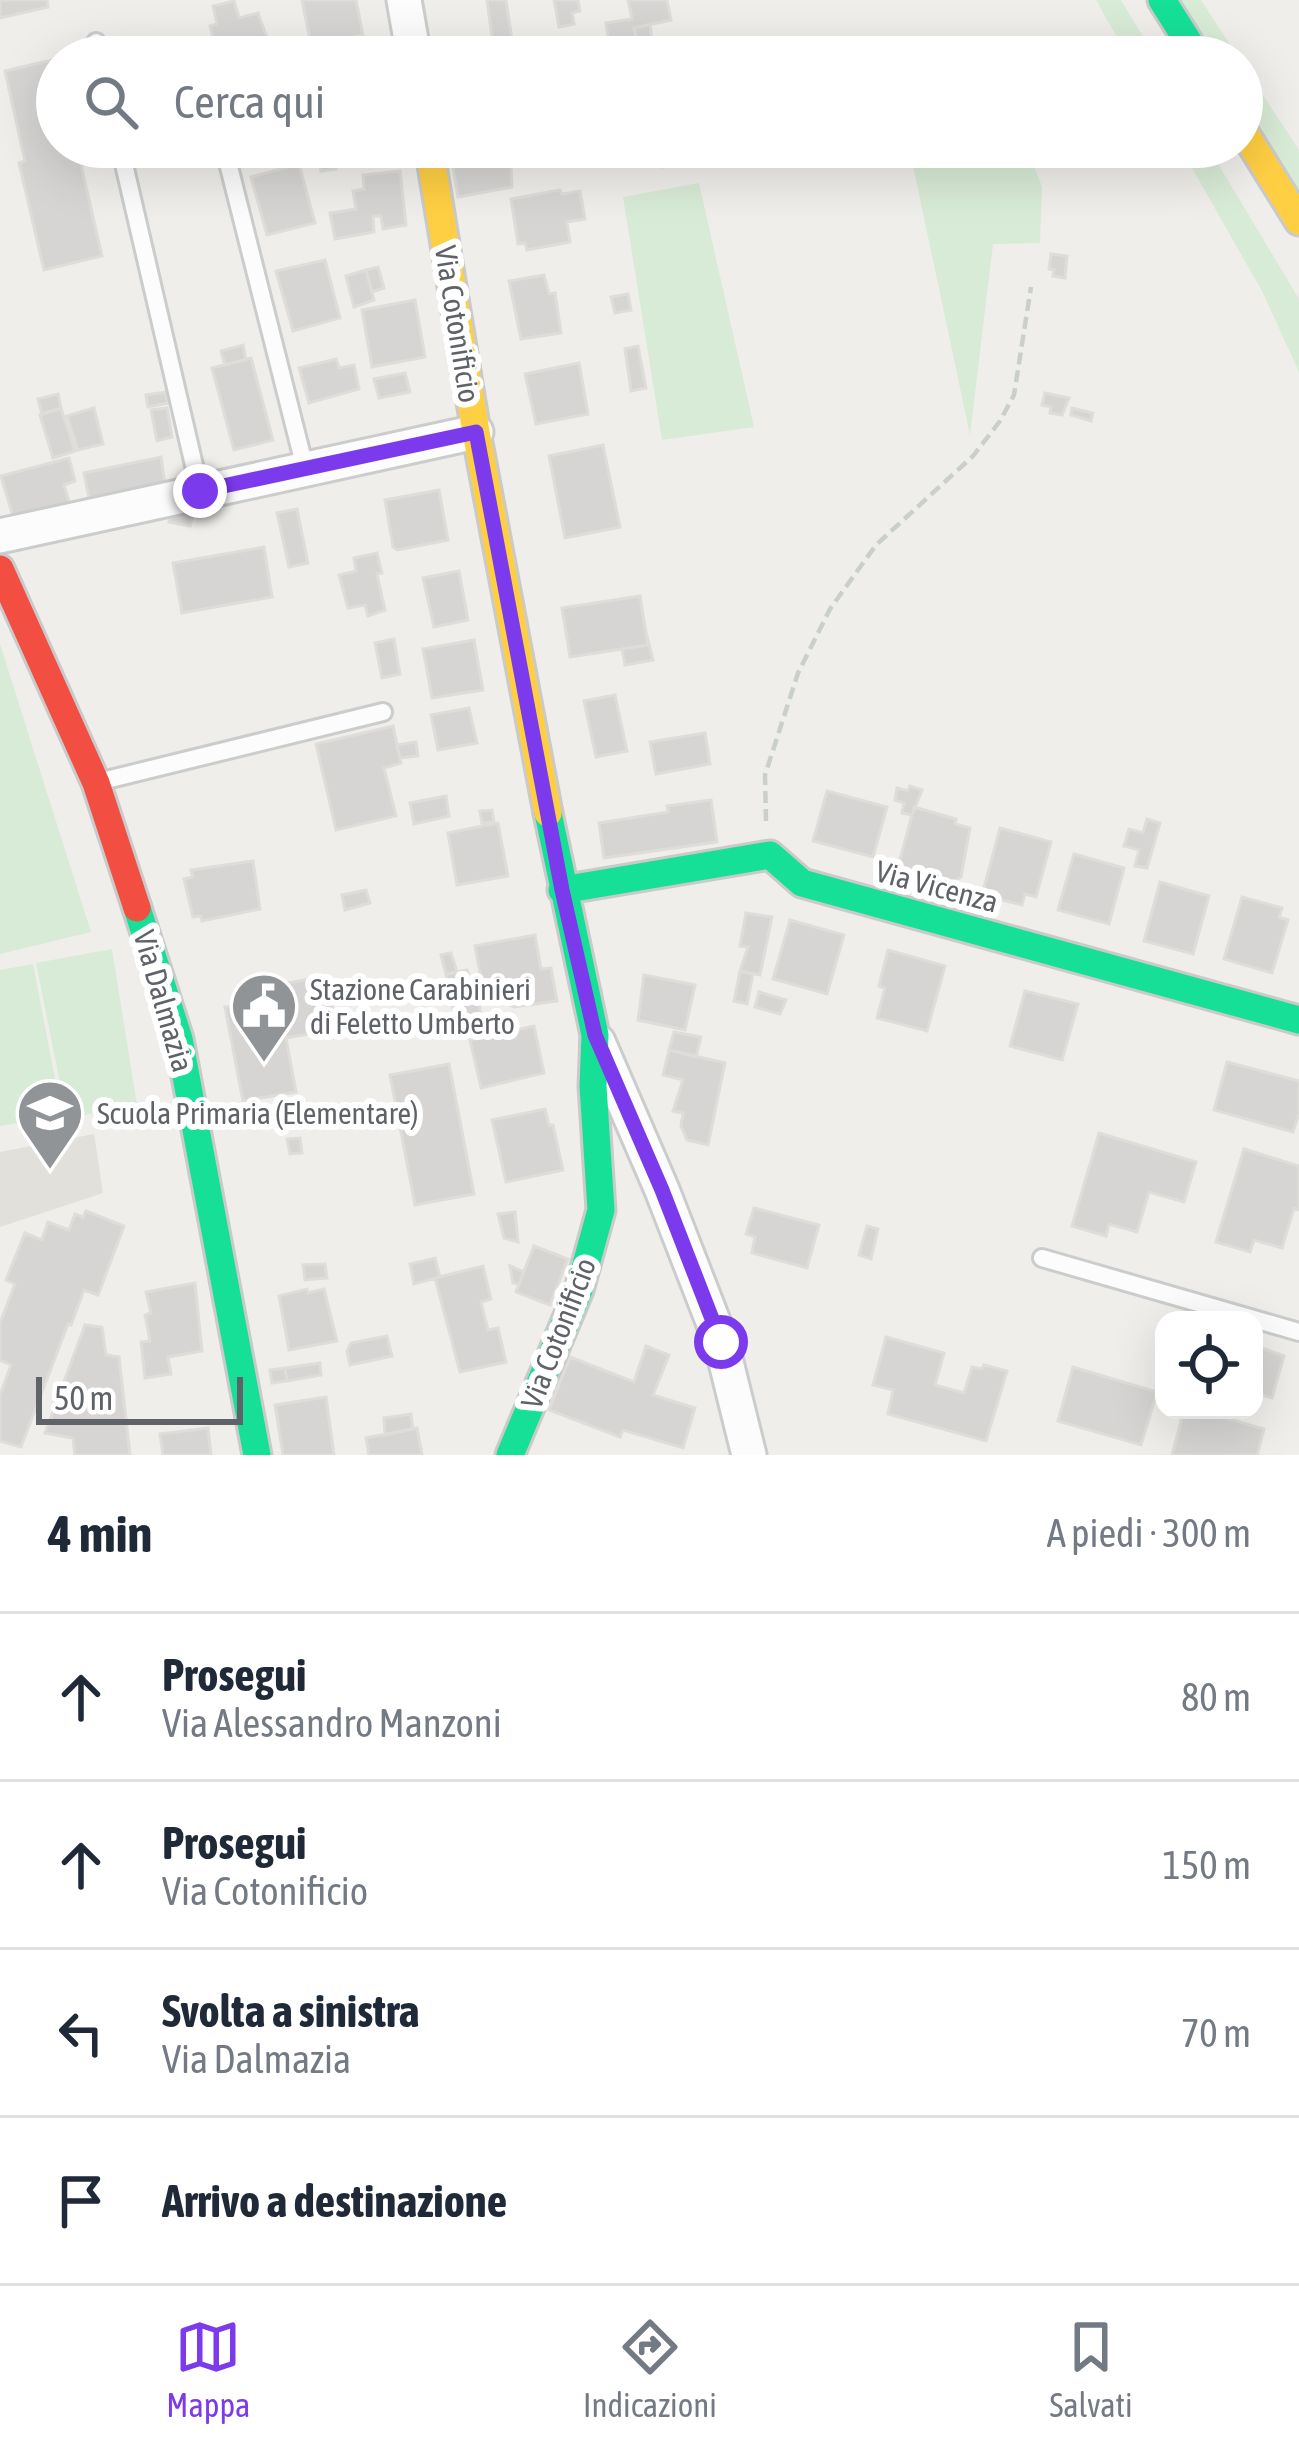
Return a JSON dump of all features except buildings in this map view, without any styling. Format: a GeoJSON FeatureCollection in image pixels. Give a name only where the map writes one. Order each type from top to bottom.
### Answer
{"type":"FeatureCollection","features":[{"type":"Feature","properties":{"kind":"street"},"geometry":{"type":"LineString","coordinates":[[404,0],[410,36]]}},
{"type":"Feature","properties":{"kind":"street"},"geometry":{"type":"LineString","coordinates":[[1162,0],[1185,36]]}},
{"type":"Feature","properties":{"kind":"street"},"geometry":{"type":"LineString","coordinates":[[1263,163],[1299,221]]}},
{"type":"Feature","properties":{"kind":"street","name":"Via Cotonificio"},"geometry":{"type":"LineString","coordinates":[[432,168],[476,432],[562,890],[595,1035],[593,1086],[601,1210],[579,1290],[511,1455]]}},
{"type":"Feature","properties":{"kind":"street"},"geometry":{"type":"LineString","coordinates":[[0,536],[476,432]]}},
{"type":"Feature","properties":{"kind":"street","name":"Via Dalmazia"},"geometry":{"type":"LineString","coordinates":[[0,569],[96,783],[179,1039],[257,1455]]}},
{"type":"Feature","properties":{"kind":"street"},"geometry":{"type":"LineString","coordinates":[[562,890],[770,855]]}},
{"type":"Feature","properties":{"kind":"street","name":"Via Vicenza"},"geometry":{"type":"LineString","coordinates":[[770,855],[802,883],[1299,1020]]}},
{"type":"Feature","properties":{"kind":"street"},"geometry":{"type":"LineString","coordinates":[[595,1035],[721,1342],[748,1455]]}},
{"type":"Feature","properties":{"kind":"street"},"geometry":{"type":"LineString","coordinates":[[601,1210],[627,1192],[662,1190]]}},
{"type":"Feature","properties":{"kind":"lane"},"geometry":{"type":"LineString","coordinates":[[125,168],[200,491]]}},
{"type":"Feature","properties":{"kind":"lane"},"geometry":{"type":"LineString","coordinates":[[229,168],[305,468]]}},
{"type":"Feature","properties":{"kind":"lane"},"geometry":{"type":"LineString","coordinates":[[96,783],[383,712]]}},
{"type":"Feature","properties":{"kind":"lane"},"geometry":{"type":"LineString","coordinates":[[1042,1258],[1299,1332]]}},
{"type":"Feature","properties":{"kind":"path"},"geometry":{"type":"LineString","coordinates":[[770,855],[765,775],[798,673],[830,609],[876,545],[974,457],[1000,421],[1014,395],[1031,287]]}},
{"type":"Feature","properties":{"kind":"shaded area","name":"Scuola Primaria (Elementare)"},"geometry":{"type":"Polygon","coordinates":[[[94,1134],[103,1193],[0,1227],[0,1152],[94,1134]]]}},
{"type":"Feature","properties":{"kind":"green space"},"geometry":{"type":"Polygon","coordinates":[[[1096,0],[1121,0],[1142,36],[1116,36],[1096,0]]]}},
{"type":"Feature","properties":{"kind":"green space"},"geometry":{"type":"Polygon","coordinates":[[[1175,0],[1201,0],[1224,36],[1197,36],[1175,0]]]}},
{"type":"Feature","properties":{"kind":"green space"},"geometry":{"type":"Polygon","coordinates":[[[1263,95],[1299,150],[1299,202],[1263,143],[1263,95]]]}},
{"type":"Feature","properties":{"kind":"green space"},"geometry":{"type":"Polygon","coordinates":[[[913,168],[1035,168],[1042,187],[1040,243],[993,244],[970,435],[913,168]]]}},
{"type":"Feature","properties":{"kind":"green space"},"geometry":{"type":"Polygon","coordinates":[[[1192,168],[1221,168],[1299,299],[1299,372],[1262,291],[1192,168]]]}},
{"type":"Feature","properties":{"kind":"green space"},"geometry":{"type":"Polygon","coordinates":[[[699,183],[754,427],[662,440],[623,197],[699,183]]]}},
{"type":"Feature","properties":{"kind":"green space"},"geometry":{"type":"Polygon","coordinates":[[[0,644],[91,932],[0,954],[0,644]]]}},
{"type":"Feature","properties":{"kind":"green space"},"geometry":{"type":"Polygon","coordinates":[[[112,949],[137,1105],[67,1118],[36,963],[112,949]]]}},
{"type":"Feature","properties":{"kind":"green space"},"geometry":{"type":"Polygon","coordinates":[[[33,964],[62,1115],[0,1126],[0,970],[33,964]]]}},
{"type":"Feature","properties":{"kind":"traffic: fast"},"geometry":{"type":"LineString","coordinates":[[1162,0],[1185,36]]}},
{"type":"Feature","properties":{"kind":"traffic: fast"},"geometry":{"type":"LineString","coordinates":[[510,1455],[579,1290],[601,1210],[593,1086],[595,1035],[548,813]]}},
{"type":"Feature","properties":{"kind":"traffic: fast"},"geometry":{"type":"LineString","coordinates":[[562,890],[770,855],[802,883],[1299,1020]]}},
{"type":"Feature","properties":{"kind":"traffic: fast"},"geometry":{"type":"LineString","coordinates":[[137,908],[179,1039],[257,1455]]}},
{"type":"Feature","properties":{"kind":"traffic: slow"},"geometry":{"type":"LineString","coordinates":[[1263,163],[1299,221]]}},
{"type":"Feature","properties":{"kind":"traffic: slow"},"geometry":{"type":"LineString","coordinates":[[432,168],[476,432],[548,813]]}},
{"type":"Feature","properties":{"kind":"traffic: jam"},"geometry":{"type":"LineString","coordinates":[[0,569],[96,783],[137,908]]}},
{"type":"Feature","properties":{"kind":"place","name":"Stazione Carabinieri di Feletto Umberto"},"geometry":{"type":"Point","coordinates":[264,1065]}},
{"type":"Feature","properties":{"kind":"place","name":"Scuola Primaria (Elementare)"},"geometry":{"type":"Point","coordinates":[50,1172]}},
{"type":"Feature","properties":{"kind":"route"},"geometry":{"type":"LineString","coordinates":[[200,491],[476,432],[562,890],[595,1035],[721,1342]]}}]}
